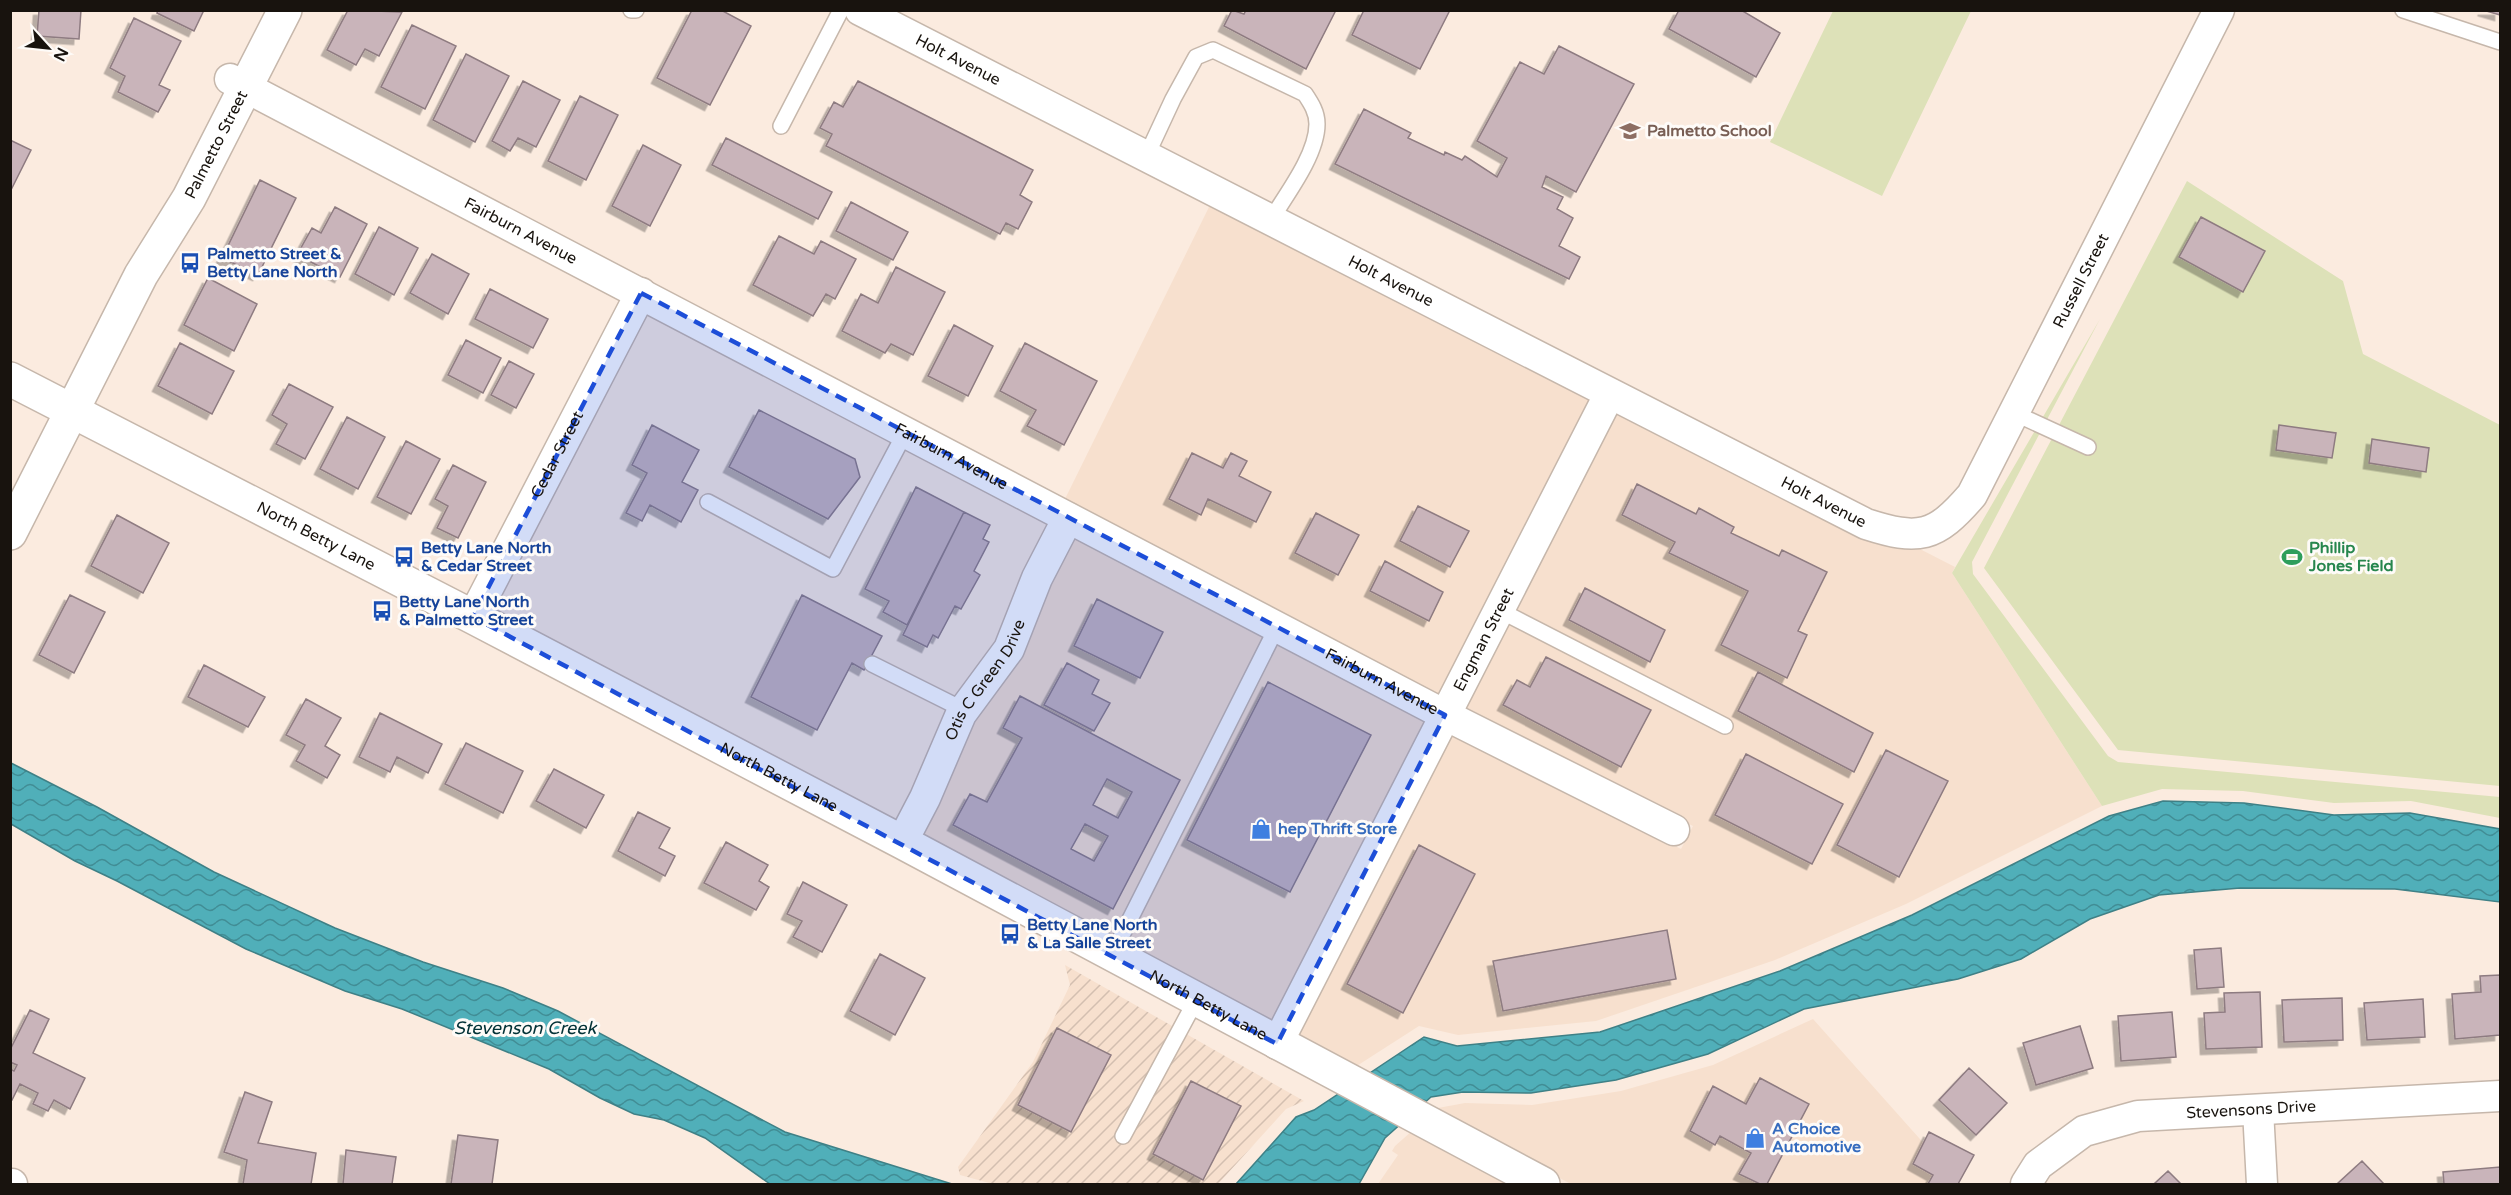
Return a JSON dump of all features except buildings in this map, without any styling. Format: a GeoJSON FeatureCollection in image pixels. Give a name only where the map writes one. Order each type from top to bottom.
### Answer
{"type":"FeatureCollection","features":[{"type":"Feature","properties":{"kind":"street","name":"Palmetto Street"},"geometry":{"type":"LineString","coordinates":[[10,533],[141,275],[189,198],[238,83],[265,10]]}},
{"type":"Feature","properties":{"kind":"street","name":"Palmetto Street"},"geometry":{"type":"LineString","coordinates":[[238,83],[285,10]]}},
{"type":"Feature","properties":{"kind":"street","name":"Holt Avenue"},"geometry":{"type":"LineString","coordinates":[[860,10],[1609,395],[1866,524],[1897,534],[1926,534]]}},
{"type":"Feature","properties":{"kind":"street","name":"Russell Street"},"geometry":{"type":"LineString","coordinates":[[1926,534],[1952,519],[1972,495],[2219,10]]}},
{"type":"Feature","properties":{"kind":"street","name":"Fairburn Avenue"},"geometry":{"type":"LineString","coordinates":[[238,83],[1445,715],[1674,830]]}},
{"type":"Feature","properties":{"kind":"street","name":"Cedar Street"},"geometry":{"type":"LineString","coordinates":[[473,617],[641,293]]}},
{"type":"Feature","properties":{"kind":"street","name":"North Betty Lane"},"geometry":{"type":"LineString","coordinates":[[10,379],[473,617],[902,842],[1543,1185]]}},
{"type":"Feature","properties":{"kind":"street","name":"Engman Street"},"geometry":{"type":"LineString","coordinates":[[1277,1044],[1609,395]]}},
{"type":"Feature","properties":{"kind":"street","name":"Otis C Green Drive"},"geometry":{"type":"LineString","coordinates":[[902,842],[925,798],[964,710],[1009,649],[1037,578],[1068,518]]}},
{"type":"Feature","properties":{"kind":"street","name":"Stevensons Drive"},"geometry":{"type":"LineString","coordinates":[[2026,1185],[2038,1165],[2084,1131],[2138,1116],[2500,1096]]}},
{"type":"Feature","properties":{"kind":"street"},"geometry":{"type":"LineString","coordinates":[[2258,1110],[2262,1185]]}},
{"type":"Feature","properties":{"kind":"lane"},"geometry":{"type":"LineString","coordinates":[[631,10],[636,10]]}},
{"type":"Feature","properties":{"kind":"lane"},"geometry":{"type":"LineString","coordinates":[[781,126],[841,10]]}},
{"type":"Feature","properties":{"kind":"lane"},"geometry":{"type":"LineString","coordinates":[[2403,10],[2500,42]]}},
{"type":"Feature","properties":{"kind":"lane"},"geometry":{"type":"LineString","coordinates":[[1146,157],[1196,57],[1213,50],[1305,94],[1314,107],[1317,123],[1314,141],[1302,167],[1270,221]]}},
{"type":"Feature","properties":{"kind":"lane"},"geometry":{"type":"LineString","coordinates":[[2014,413],[2088,447]]}},
{"type":"Feature","properties":{"kind":"lane"},"geometry":{"type":"LineString","coordinates":[[708,502],[833,569],[905,433]]}},
{"type":"Feature","properties":{"kind":"lane"},"geometry":{"type":"LineString","coordinates":[[1499,610],[1725,726]]}},
{"type":"Feature","properties":{"kind":"lane"},"geometry":{"type":"LineString","coordinates":[[1112,955],[1277,627]]}},
{"type":"Feature","properties":{"kind":"lane"},"geometry":{"type":"LineString","coordinates":[[872,664],[964,710]]}},
{"type":"Feature","properties":{"kind":"lane"},"geometry":{"type":"LineString","coordinates":[[1123,1136],[1196,1000]]}},
{"type":"Feature","properties":{"kind":"highlighted area"},"geometry":{"type":"Polygon","coordinates":[[[641,293],[1445,715],[1277,1044],[473,617],[641,293]]]}},
{"type":"Feature","properties":{"kind":"shaded area"},"geometry":{"type":"Polygon","coordinates":[[[1210,205],[1590,400],[1438,696],[1064,501],[1210,205]]]}},
{"type":"Feature","properties":{"kind":"shaded area"},"geometry":{"type":"Polygon","coordinates":[[[1616,413],[1859,536],[1893,547],[1916,547],[1955,567],[1952,573],[2102,806],[1906,904],[1775,960],[1596,1021],[1458,1035],[1419,1026],[1352,1069],[1296,1039],[1452,734],[1681,849],[1693,826],[1465,710],[1616,413]]]}},
{"type":"Feature","properties":{"kind":"shaded area"},"geometry":{"type":"Polygon","coordinates":[[[1075,537],[1426,720],[1269,1025],[921,837],[973,724],[1023,655],[1051,584],[1075,537]]]}},
{"type":"Feature","properties":{"kind":"shaded area"},"geometry":{"type":"Polygon","coordinates":[[[1065,965],[1304,1101],[1286,1109],[1218,1184],[993,1184],[960,1175],[958,1167],[1033,1062],[1070,985],[1065,965]]]}},
{"type":"Feature","properties":{"kind":"shaded area"},"geometry":{"type":"Polygon","coordinates":[[[1813,1019],[1960,1184],[1571,1184],[1433,1112],[1438,1108],[1465,1103],[1532,1105],[1621,1091],[1713,1065],[1813,1019]]]}},
{"type":"Feature","properties":{"kind":"shaded area"},"geometry":{"type":"Polygon","coordinates":[[[1412,1131],[1514,1184],[1378,1184],[1398,1155],[1392,1151],[1395,1146],[1412,1131]]]}},
{"type":"Feature","properties":{"kind":"green space"},"geometry":{"type":"Polygon","coordinates":[[[1833,11],[1971,11],[1882,196],[1770,142],[1833,11]]]}},
{"type":"Feature","properties":{"kind":"green space"},"geometry":{"type":"Polygon","coordinates":[[[2187,181],[2343,281],[2363,354],[2500,425],[2500,786],[2118,750],[1984,568],[2187,181]]]}},
{"type":"Feature","properties":{"kind":"green space"},"geometry":{"type":"Polygon","coordinates":[[[2100,319],[1972,562],[1973,574],[2108,756],[2118,762],[2500,797],[2500,818],[2411,801],[2334,803],[2243,791],[2162,789],[2102,806],[1952,573],[2100,319]]]}},
{"type":"Feature","properties":{"kind":"water","name":"Stevenson Creek"},"geometry":{"type":"Polygon","coordinates":[[[11,763],[97,807],[214,872],[335,928],[423,962],[503,988],[558,1011],[785,1132],[952,1184],[770,1184],[705,1138],[664,1120],[634,1114],[549,1069],[402,1009],[345,991],[246,949],[75,861],[11,824],[11,763]]]}},
{"type":"Feature","properties":{"kind":"water"},"geometry":{"type":"Polygon","coordinates":[[[2163,801],[2244,803],[2334,815],[2410,813],[2500,829],[2500,902],[2395,889],[2240,888],[2159,895],[2090,919],[2021,959],[1958,979],[1804,1009],[1708,1054],[1616,1080],[1531,1093],[1463,1092],[1431,1097],[1385,1138],[1359,1184],[1236,1184],[1296,1117],[1314,1110],[1424,1037],[1457,1046],[1600,1032],[1780,971],[1912,915],[2109,816],[2163,801]]]}},
{"type":"Feature","properties":{"kind":"place","name":"Palmetto School"},"geometry":{"type":"Point","coordinates":[1630,131]}},
{"type":"Feature","properties":{"kind":"place","name":"Palmetto Street & Betty Lane North"},"geometry":{"type":"Point","coordinates":[190,263]}},
{"type":"Feature","properties":{"kind":"place","name":"Betty Lane North & Cedar Street"},"geometry":{"type":"Point","coordinates":[404,557]}},
{"type":"Feature","properties":{"kind":"place","name":"Phillip Jones Field"},"geometry":{"type":"Point","coordinates":[2292,557]}},
{"type":"Feature","properties":{"kind":"place","name":"Betty Lane North & Palmetto Street"},"geometry":{"type":"Point","coordinates":[382,611]}},
{"type":"Feature","properties":{"kind":"place","name":"hep Thrift Store"},"geometry":{"type":"Point","coordinates":[1261,829]}},
{"type":"Feature","properties":{"kind":"place","name":"Betty Lane North & La Salle Street"},"geometry":{"type":"Point","coordinates":[1010,934]}},
{"type":"Feature","properties":{"kind":"place","name":"A Choice Automotive"},"geometry":{"type":"Point","coordinates":[1755,1138]}}]}
